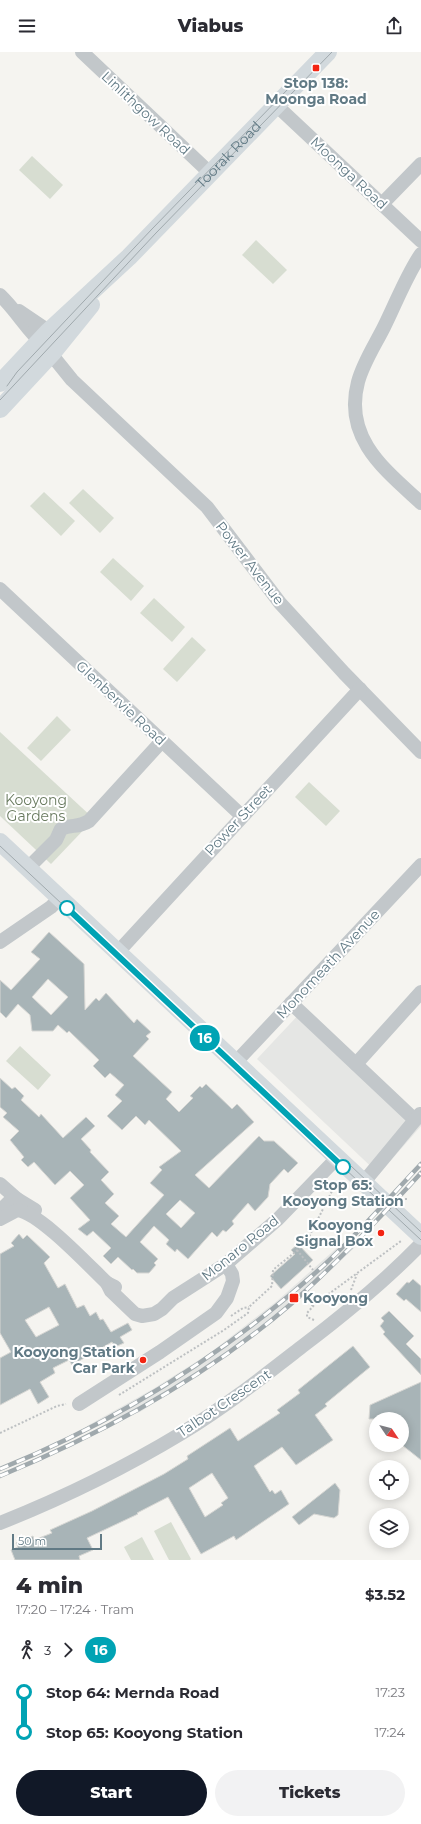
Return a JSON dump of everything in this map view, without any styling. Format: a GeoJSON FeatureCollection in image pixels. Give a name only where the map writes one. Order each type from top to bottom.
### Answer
{"type":"FeatureCollection","features":[{"type":"Feature","properties":{"kind":"main road","name":"Toorak Road"},"geometry":{"type":"LineString","coordinates":[[0,409],[50,347],[129,257],[328,52]]}},
{"type":"Feature","properties":{"kind":"main road","name":"Toorak Road"},"geometry":{"type":"LineString","coordinates":[[0,383],[50,347]]}},
{"type":"Feature","properties":{"kind":"main road"},"geometry":{"type":"LineString","coordinates":[[0,842],[421,1236]]}},
{"type":"Feature","properties":{"kind":"street","name":"Linlithgow Road"},"geometry":{"type":"LineString","coordinates":[[82,52],[210,173]]}},
{"type":"Feature","properties":{"kind":"street","name":"Moonga Road"},"geometry":{"type":"LineString","coordinates":[[276,105],[421,241]]}},
{"type":"Feature","properties":{"kind":"street"},"geometry":{"type":"LineString","coordinates":[[382,204],[421,164]]}},
{"type":"Feature","properties":{"kind":"street"},"geometry":{"type":"LineString","coordinates":[[421,254],[369,357],[358,381],[355,397],[358,424],[366,447],[381,466],[421,503]]}},
{"type":"Feature","properties":{"kind":"street","name":"Power Avenue"},"geometry":{"type":"LineString","coordinates":[[0,295],[50,347],[72,380],[207,507],[280,603],[421,752]]}},
{"type":"Feature","properties":{"kind":"street","name":"Glenbervie Road"},"geometry":{"type":"LineString","coordinates":[[0,589],[242,816]]}},
{"type":"Feature","properties":{"kind":"street","name":"Power Street"},"geometry":{"type":"LineString","coordinates":[[118,952],[360,689]]}},
{"type":"Feature","properties":{"kind":"street"},"geometry":{"type":"LineString","coordinates":[[28,868],[56,840],[61,829],[67,826],[81,826],[89,821],[162,741]]}},
{"type":"Feature","properties":{"kind":"street","name":"Monomeath Avenue"},"geometry":{"type":"LineString","coordinates":[[235,1063],[421,865]]}},
{"type":"Feature","properties":{"kind":"street"},"geometry":{"type":"LineString","coordinates":[[0,942],[51,907],[60,898]]}},
{"type":"Feature","properties":{"kind":"street"},"geometry":{"type":"LineString","coordinates":[[356,1064],[421,992]]}},
{"type":"Feature","properties":{"kind":"street"},"geometry":{"type":"LineString","coordinates":[[291,1003],[356,1064],[418,1117],[363,1183]]}},
{"type":"Feature","properties":{"kind":"street","name":"Monaro Road"},"geometry":{"type":"LineString","coordinates":[[0,1184],[18,1204],[25,1202],[37,1212],[42,1222],[107,1283],[138,1305],[144,1307],[173,1298],[226,1264],[278,1219],[337,1158]]}},
{"type":"Feature","properties":{"kind":"street"},"geometry":{"type":"LineString","coordinates":[[0,1211],[8,1202],[18,1204],[12,1211],[0,1219]]}},
{"type":"Feature","properties":{"kind":"street","name":"Talbot Crescent"},"geometry":{"type":"LineString","coordinates":[[0,1522],[86,1485],[136,1460],[194,1425],[271,1372],[330,1325],[370,1292],[421,1244]]}},
{"type":"Feature","properties":{"kind":"street"},"geometry":{"type":"LineString","coordinates":[[79,1404],[160,1352],[216,1313],[227,1298],[233,1281],[232,1274],[226,1264]]}},
{"type":"Feature","properties":{"kind":"path"},"geometry":{"type":"LineString","coordinates":[[313,1270],[297,1250],[315,1226],[334,1187]]}},
{"type":"Feature","properties":{"kind":"path"},"geometry":{"type":"LineString","coordinates":[[320,1319],[311,1320],[307,1317],[307,1313],[313,1306],[401,1241]]}},
{"type":"Feature","properties":{"kind":"path"},"geometry":{"type":"LineString","coordinates":[[304,1296],[313,1306]]}},
{"type":"Feature","properties":{"kind":"path"},"geometry":{"type":"LineString","coordinates":[[0,1433],[57,1406],[65,1404],[79,1404]]}},
{"type":"Feature","properties":{"kind":"shaded area"},"geometry":{"type":"Polygon","coordinates":[[[303,1010],[421,1124],[421,1126],[379,1174],[257,1059],[303,1010]]]}},
{"type":"Feature","properties":{"kind":"shaded area"},"geometry":{"type":"Polygon","coordinates":[[[367,1236],[305,1294],[271,1323],[220,1361],[140,1412],[87,1426],[153,1389],[210,1353],[277,1301],[340,1245],[367,1236]]]}},
{"type":"Feature","properties":{"kind":"green space"},"geometry":{"type":"Polygon","coordinates":[[[32,156],[63,185],[50,199],[19,170],[32,156]]]}},
{"type":"Feature","properties":{"kind":"green space"},"geometry":{"type":"Polygon","coordinates":[[[256,240],[287,270],[273,284],[242,255],[256,240]]]}},
{"type":"Feature","properties":{"kind":"green space"},"geometry":{"type":"Polygon","coordinates":[[[83,489],[114,518],[100,533],[69,503],[83,489]]]}},
{"type":"Feature","properties":{"kind":"green space"},"geometry":{"type":"Polygon","coordinates":[[[44,492],[75,521],[61,536],[30,506],[44,492]]]}},
{"type":"Feature","properties":{"kind":"green space"},"geometry":{"type":"Polygon","coordinates":[[[113,558],[144,586],[131,601],[100,572],[113,558]]]}},
{"type":"Feature","properties":{"kind":"green space"},"geometry":{"type":"Polygon","coordinates":[[[154,598],[185,627],[172,642],[140,613],[154,598]]]}},
{"type":"Feature","properties":{"kind":"green space"},"geometry":{"type":"Polygon","coordinates":[[[192,637],[206,650],[177,682],[163,669],[192,637]]]}},
{"type":"Feature","properties":{"kind":"green space"},"geometry":{"type":"Polygon","coordinates":[[[57,716],[71,730],[41,761],[27,748],[57,716]]]}},
{"type":"Feature","properties":{"kind":"green space","name":"Kooyong Gardens"},"geometry":{"type":"Polygon","coordinates":[[[0,732],[94,819],[51,864],[0,816],[0,732]]]}},
{"type":"Feature","properties":{"kind":"green space"},"geometry":{"type":"Polygon","coordinates":[[[309,782],[340,811],[326,826],[295,797],[309,782]]]}},
{"type":"Feature","properties":{"kind":"green space"},"geometry":{"type":"Polygon","coordinates":[[[20,1046],[51,1075],[38,1090],[6,1061],[20,1046]]]}},
{"type":"Feature","properties":{"kind":"green space"},"geometry":{"type":"Polygon","coordinates":[[[171,1522],[191,1559],[190,1560],[169,1560],[154,1531],[171,1522]]]}},
{"type":"Feature","properties":{"kind":"green space"},"geometry":{"type":"Polygon","coordinates":[[[142,1537],[154,1560],[131,1560],[124,1547],[142,1537]]]}},
{"type":"Feature","properties":{"kind":"building"},"geometry":{"type":"Polygon","coordinates":[[[49,932],[84,964],[85,1010],[96,998],[99,1001],[106,993],[134,1023],[137,1019],[151,1032],[146,1036],[149,1039],[133,1056],[172,1092],[166,1099],[179,1112],[193,1098],[190,1096],[200,1086],[202,1088],[206,1084],[232,1109],[237,1104],[254,1122],[195,1175],[209,1188],[259,1136],[264,1141],[274,1141],[298,1163],[288,1173],[284,1169],[270,1184],[268,1197],[255,1211],[248,1203],[232,1221],[234,1224],[226,1232],[223,1230],[217,1237],[212,1232],[188,1259],[177,1249],[175,1252],[166,1244],[169,1240],[154,1226],[140,1242],[158,1259],[154,1263],[156,1265],[149,1273],[137,1273],[118,1257],[111,1264],[103,1256],[111,1248],[93,1231],[87,1236],[78,1229],[90,1220],[70,1198],[84,1185],[70,1171],[55,1185],[34,1162],[28,1167],[21,1160],[24,1157],[10,1140],[19,1131],[3,1117],[7,1113],[0,1107],[0,1078],[12,1089],[15,1087],[24,1096],[21,1100],[39,1117],[41,1114],[63,1138],[86,1117],[95,1126],[81,1139],[91,1150],[90,1152],[109,1172],[101,1180],[114,1194],[105,1203],[119,1216],[111,1224],[126,1237],[164,1195],[150,1183],[162,1170],[159,1167],[181,1151],[149,1120],[145,1125],[136,1116],[122,1130],[107,1116],[122,1101],[115,1095],[124,1085],[110,1073],[105,1078],[93,1066],[99,1060],[69,1031],[67,1033],[58,1025],[53,1031],[32,1031],[30,1015],[18,1004],[6,1018],[0,1012],[0,980],[11,990],[40,959],[31,952],[49,932]],[[48,979],[32,997],[51,1015],[68,997],[48,979]],[[180,1200],[166,1214],[181,1228],[195,1213],[180,1200]]]}},
{"type":"Feature","properties":{"kind":"building"},"geometry":{"type":"Polygon","coordinates":[[[19,1234],[23,1239],[27,1235],[50,1257],[44,1263],[58,1288],[65,1284],[77,1308],[84,1305],[90,1316],[96,1312],[100,1320],[103,1319],[111,1332],[128,1323],[132,1330],[120,1337],[124,1343],[115,1347],[112,1342],[72,1365],[69,1360],[53,1368],[55,1373],[40,1382],[49,1397],[38,1404],[30,1389],[0,1405],[0,1358],[11,1352],[0,1333],[0,1254],[14,1246],[11,1243],[19,1234]],[[49,1307],[25,1320],[36,1337],[59,1325],[49,1307]]]}},
{"type":"Feature","properties":{"kind":"building"},"geometry":{"type":"Polygon","coordinates":[[[298,1244],[313,1260],[281,1289],[270,1276],[295,1254],[291,1250],[298,1244]]]}},
{"type":"Feature","properties":{"kind":"building"},"geometry":{"type":"Polygon","coordinates":[[[413,1279],[421,1286],[421,1312],[406,1299],[404,1301],[396,1294],[407,1282],[409,1283],[413,1279]]]}},
{"type":"Feature","properties":{"kind":"building"},"geometry":{"type":"Polygon","coordinates":[[[389,1311],[414,1336],[406,1344],[421,1359],[421,1375],[383,1334],[385,1332],[380,1326],[384,1321],[381,1318],[389,1311]]]}},
{"type":"Feature","properties":{"kind":"building"},"geometry":{"type":"Polygon","coordinates":[[[353,1346],[370,1367],[325,1404],[327,1406],[315,1415],[333,1440],[296,1465],[282,1447],[254,1466],[270,1492],[272,1490],[275,1494],[281,1490],[289,1504],[236,1540],[234,1536],[201,1554],[168,1497],[137,1513],[138,1514],[87,1538],[93,1550],[79,1556],[80,1560],[15,1560],[11,1550],[18,1547],[16,1543],[33,1536],[34,1540],[52,1533],[50,1530],[92,1511],[164,1474],[188,1459],[187,1456],[230,1428],[238,1441],[280,1413],[277,1410],[300,1393],[298,1390],[353,1346]],[[212,1473],[189,1488],[205,1517],[223,1505],[221,1503],[228,1498],[212,1473]]]}},
{"type":"Feature","properties":{"kind":"building"},"geometry":{"type":"Polygon","coordinates":[[[421,1382],[421,1460],[409,1451],[409,1412],[370,1412],[370,1405],[421,1382]]]}},
{"type":"Feature","properties":{"kind":"building"},"geometry":{"type":"Polygon","coordinates":[[[335,1483],[340,1490],[338,1515],[334,1518],[314,1514],[299,1525],[292,1517],[335,1483]]]}},
{"type":"Feature","properties":{"kind":"tram line"},"geometry":{"type":"LineString","coordinates":[[0,400],[156,233],[332,52]]}},
{"type":"Feature","properties":{"kind":"tram line"},"geometry":{"type":"LineString","coordinates":[[7,386],[17,372],[152,229],[290,87]]}},
{"type":"Feature","properties":{"kind":"tram line"},"geometry":{"type":"LineString","coordinates":[[0,846],[421,1240]]}},
{"type":"Feature","properties":{"kind":"tram line","name":"16"},"geometry":{"type":"LineString","coordinates":[[67,908],[343,1167]]}},
{"type":"Feature","properties":{"kind":"tram line"},"geometry":{"type":"LineString","coordinates":[[351,1166],[421,1232]]}},
{"type":"Feature","properties":{"kind":"railway"},"geometry":{"type":"LineString","coordinates":[[0,1469],[44,1450],[129,1406],[170,1382],[249,1327],[287,1297],[336,1254],[421,1164]]}},
{"type":"Feature","properties":{"kind":"railway"},"geometry":{"type":"LineString","coordinates":[[0,1476],[115,1422],[189,1380],[224,1356],[291,1304],[325,1273],[421,1173]]}},
{"type":"Feature","properties":{"kind":"place","name":"Stop 138: Moonga Road"},"geometry":{"type":"Point","coordinates":[316,68]}},
{"type":"Feature","properties":{"kind":"place","name":"Stop 65: Kooyong Station"},"geometry":{"type":"Point","coordinates":[343,1167]}},
{"type":"Feature","properties":{"kind":"place","name":"Kooyong Signal Box"},"geometry":{"type":"Point","coordinates":[381,1233]}},
{"type":"Feature","properties":{"kind":"place","name":"Kooyong"},"geometry":{"type":"Point","coordinates":[294,1298]}},
{"type":"Feature","properties":{"kind":"place","name":"Kooyong Station Car Park"},"geometry":{"type":"Point","coordinates":[143,1360]}}]}
